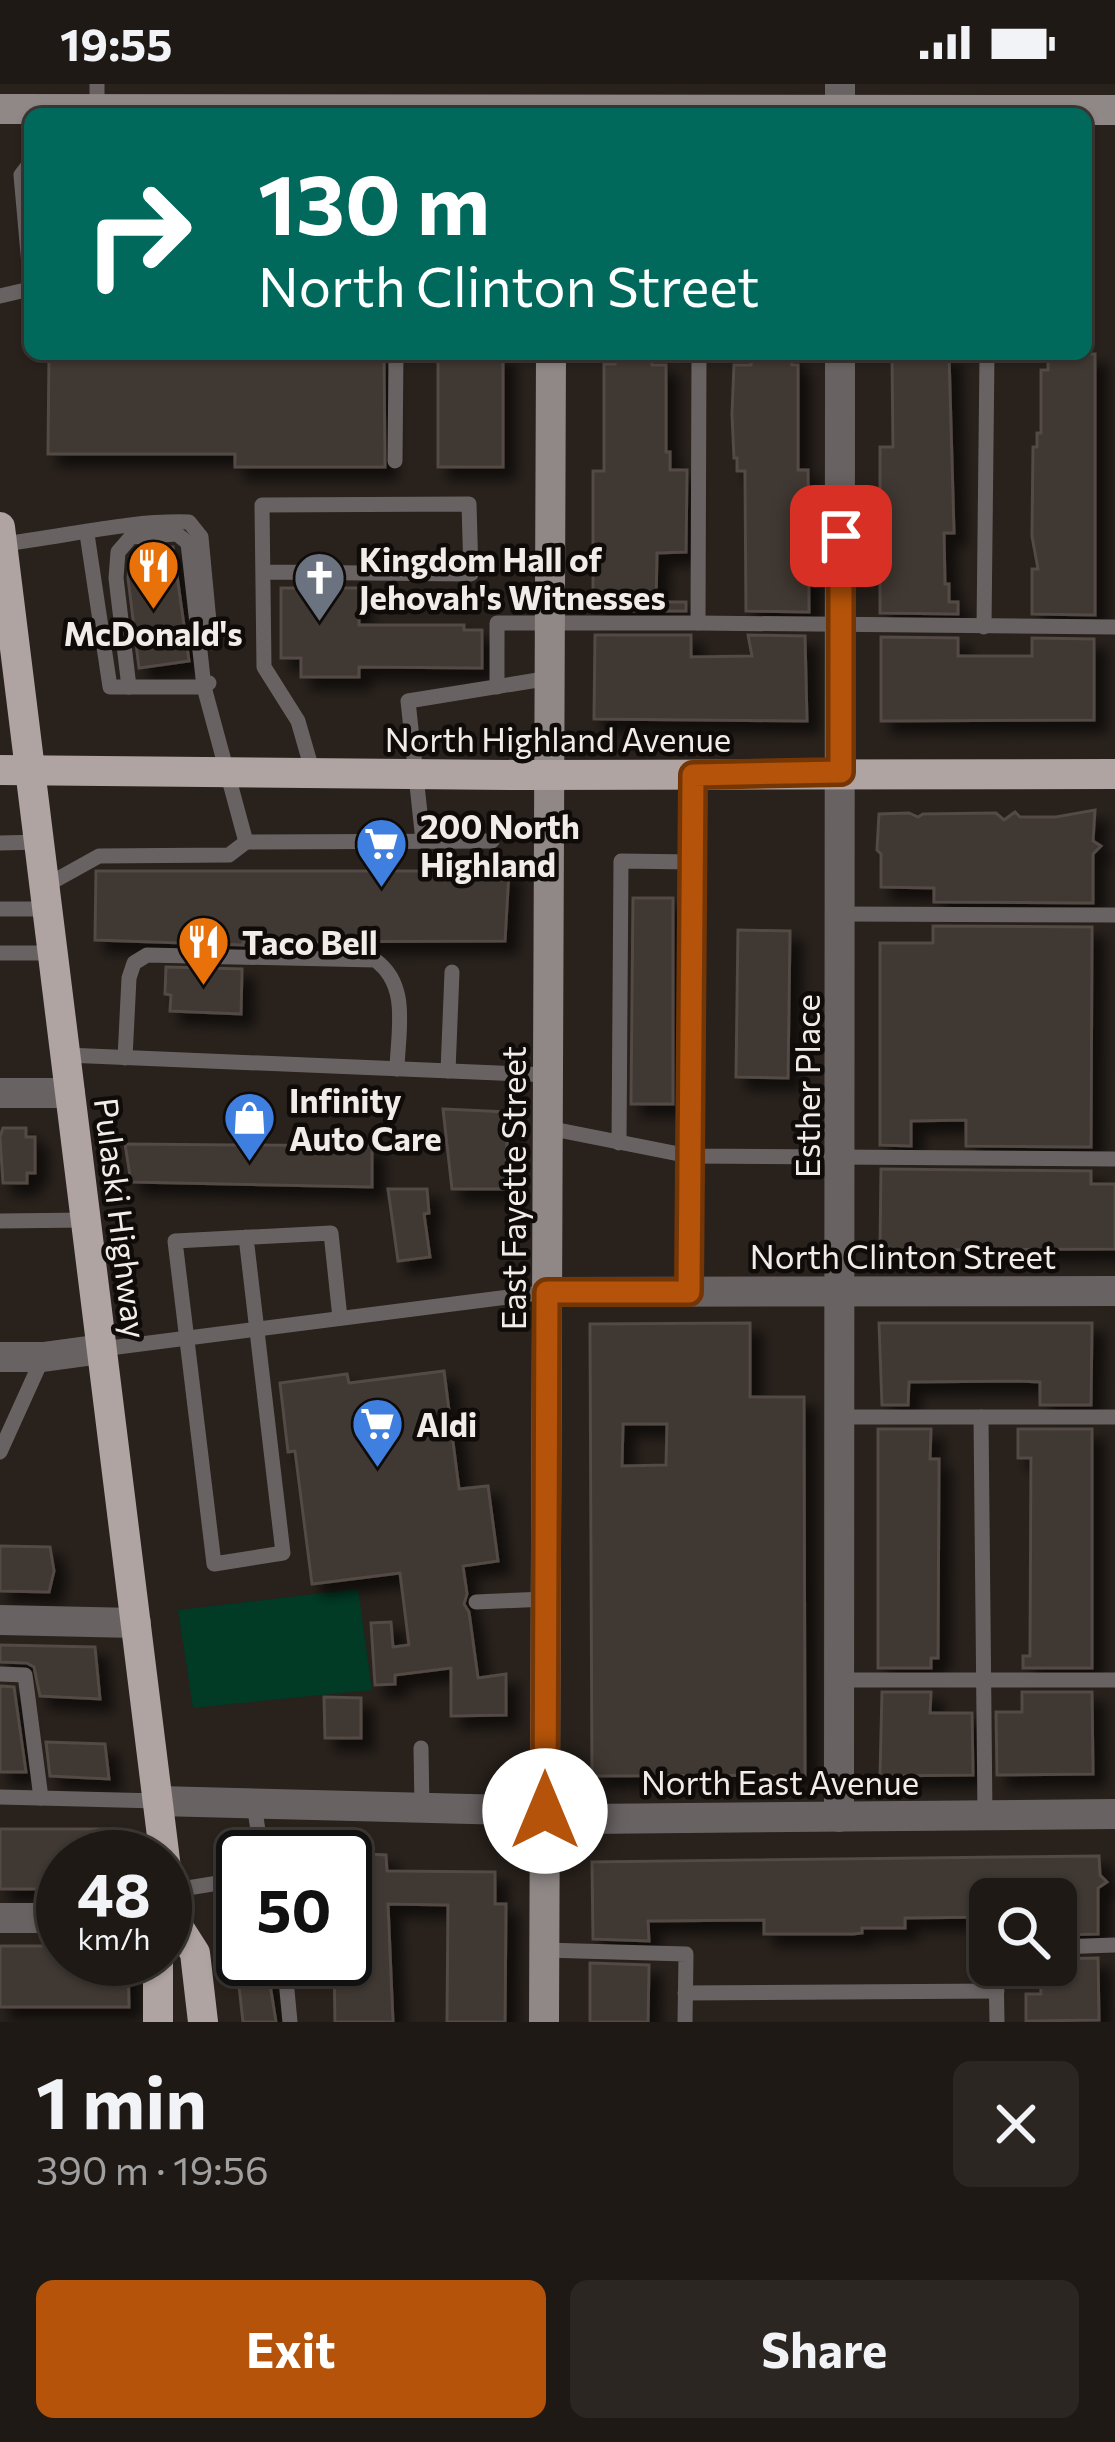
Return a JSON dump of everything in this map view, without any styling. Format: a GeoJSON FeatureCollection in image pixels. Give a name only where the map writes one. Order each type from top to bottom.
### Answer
{"type":"FeatureCollection","features":[{"type":"Feature","properties":{"kind":"main road","name":"Pulaski Highway"},"geometry":{"type":"LineString","coordinates":[[1,536],[15,770],[40,842],[160,1830]]}},
{"type":"Feature","properties":{"kind":"main road","name":"North Highland Avenue"},"geometry":{"type":"LineString","coordinates":[[15,770],[1115,774]]}},
{"type":"Feature","properties":{"kind":"main road","name":"Pulaski Highway"},"geometry":{"type":"LineString","coordinates":[[192,1948],[203,2022]]}},
{"type":"Feature","properties":{"kind":"main road"},"geometry":{"type":"LineString","coordinates":[[158,1986],[158,2022]]}},
{"type":"Feature","properties":{"kind":"street"},"geometry":{"type":"LineString","coordinates":[[168,108],[245,96],[394,106],[840,103],[923,108]]}},
{"type":"Feature","properties":{"kind":"street"},"geometry":{"type":"LineString","coordinates":[[72,108],[104,104]]}},
{"type":"Feature","properties":{"kind":"street","name":"East Fayette Street"},"geometry":{"type":"LineString","coordinates":[[544,2022],[551,360]]}},
{"type":"Feature","properties":{"kind":"street","name":"Esther Place"},"geometry":{"type":"LineString","coordinates":[[839,1817],[840,360]]}},
{"type":"Feature","properties":{"kind":"street"},"geometry":{"type":"LineString","coordinates":[[0,1093],[70,1093]]}},
{"type":"Feature","properties":{"kind":"street","name":"North Clinton Street"},"geometry":{"type":"LineString","coordinates":[[547,1292],[1115,1291]]}},
{"type":"Feature","properties":{"kind":"street"},"geometry":{"type":"LineString","coordinates":[[0,1357],[102,1349]]}},
{"type":"Feature","properties":{"kind":"street"},"geometry":{"type":"LineString","coordinates":[[0,1620],[136,1623]]}},
{"type":"Feature","properties":{"kind":"street","name":"North East Avenue"},"geometry":{"type":"LineString","coordinates":[[158,1802],[545,1811],[584,1819],[1115,1814]]}},
{"type":"Feature","properties":{"kind":"street"},"geometry":{"type":"LineString","coordinates":[[0,1918],[36,1918]]}},
{"type":"Feature","properties":{"kind":"lane"},"geometry":{"type":"LineString","coordinates":[[24,172],[24,211]]}},
{"type":"Feature","properties":{"kind":"lane"},"geometry":{"type":"LineString","coordinates":[[0,192],[22,189]]}},
{"type":"Feature","properties":{"kind":"lane"},"geometry":{"type":"LineString","coordinates":[[395,360],[395,461]]}},
{"type":"Feature","properties":{"kind":"lane"},"geometry":{"type":"LineString","coordinates":[[698,623],[699,360]]}},
{"type":"Feature","properties":{"kind":"lane"},"geometry":{"type":"LineString","coordinates":[[984,627],[987,360]]}},
{"type":"Feature","properties":{"kind":"lane"},"geometry":{"type":"LineString","coordinates":[[263,572],[471,574],[469,504],[262,505],[264,667],[298,722],[313,773]]}},
{"type":"Feature","properties":{"kind":"lane"},"geometry":{"type":"LineString","coordinates":[[1,536],[88,534],[145,521],[189,522],[202,537],[213,680],[204,687],[110,687],[88,534]]}},
{"type":"Feature","properties":{"kind":"lane"},"geometry":{"type":"LineString","coordinates":[[130,687],[116,578],[118,552],[131,537],[177,534],[188,543],[204,687],[246,842]]}},
{"type":"Feature","properties":{"kind":"lane"},"geometry":{"type":"LineString","coordinates":[[496,687],[497,623],[1115,627]]}},
{"type":"Feature","properties":{"kind":"lane"},"geometry":{"type":"LineString","coordinates":[[423,842],[408,701],[550,678]]}},
{"type":"Feature","properties":{"kind":"lane"},"geometry":{"type":"LineString","coordinates":[[689,1292],[693,775]]}},
{"type":"Feature","properties":{"kind":"lane"},"geometry":{"type":"LineString","coordinates":[[0,909],[47,898],[99,856],[229,855],[246,842],[492,841]]}},
{"type":"Feature","properties":{"kind":"lane"},"geometry":{"type":"LineString","coordinates":[[0,843],[40,842]]}},
{"type":"Feature","properties":{"kind":"lane"},"geometry":{"type":"LineString","coordinates":[[619,1143],[628,1067],[628,927],[621,861],[692,862]]}},
{"type":"Feature","properties":{"kind":"lane"},"geometry":{"type":"LineString","coordinates":[[842,914],[1115,915]]}},
{"type":"Feature","properties":{"kind":"lane"},"geometry":{"type":"LineString","coordinates":[[670,928],[692,929]]}},
{"type":"Feature","properties":{"kind":"lane"},"geometry":{"type":"LineString","coordinates":[[0,953],[53,953]]}},
{"type":"Feature","properties":{"kind":"lane"},"geometry":{"type":"LineString","coordinates":[[125,1058],[129,978],[134,963],[147,955],[375,960],[390,970],[399,987],[397,1069]]}},
{"type":"Feature","properties":{"kind":"lane"},"geometry":{"type":"LineString","coordinates":[[671,961],[691,961]]}},
{"type":"Feature","properties":{"kind":"lane"},"geometry":{"type":"LineString","coordinates":[[448,1071],[452,972]]}},
{"type":"Feature","properties":{"kind":"lane"},"geometry":{"type":"LineString","coordinates":[[670,998],[691,998]]}},
{"type":"Feature","properties":{"kind":"lane"},"geometry":{"type":"LineString","coordinates":[[669,1033],[690,1033]]}},
{"type":"Feature","properties":{"kind":"lane"},"geometry":{"type":"LineString","coordinates":[[66,1055],[548,1075]]}},
{"type":"Feature","properties":{"kind":"lane"},"geometry":{"type":"LineString","coordinates":[[670,1068],[690,1069]]}},
{"type":"Feature","properties":{"kind":"lane"},"geometry":{"type":"LineString","coordinates":[[548,1128],[689,1156],[1115,1159]]}},
{"type":"Feature","properties":{"kind":"lane"},"geometry":{"type":"LineString","coordinates":[[0,1221],[86,1220]]}},
{"type":"Feature","properties":{"kind":"lane"},"geometry":{"type":"LineString","coordinates":[[246,1238],[283,1553],[214,1564],[175,1241],[331,1233],[340,1318]]}},
{"type":"Feature","properties":{"kind":"lane"},"geometry":{"type":"LineString","coordinates":[[102,1349],[547,1292]]}},
{"type":"Feature","properties":{"kind":"lane"},"geometry":{"type":"LineString","coordinates":[[0,1452],[43,1357]]}},
{"type":"Feature","properties":{"kind":"lane"},"geometry":{"type":"LineString","coordinates":[[841,1417],[1115,1417]]}},
{"type":"Feature","properties":{"kind":"lane"},"geometry":{"type":"LineString","coordinates":[[981,1417],[986,1816]]}},
{"type":"Feature","properties":{"kind":"lane"},"geometry":{"type":"LineString","coordinates":[[476,1602],[546,1599]]}},
{"type":"Feature","properties":{"kind":"lane"},"geometry":{"type":"LineString","coordinates":[[0,1674],[25,1675],[41,1798]]}},
{"type":"Feature","properties":{"kind":"lane"},"geometry":{"type":"LineString","coordinates":[[840,1680],[1115,1680]]}},
{"type":"Feature","properties":{"kind":"lane"},"geometry":{"type":"LineString","coordinates":[[421,1748],[422,1808]]}},
{"type":"Feature","properties":{"kind":"lane"},"geometry":{"type":"LineString","coordinates":[[0,1797],[158,1802]]}},
{"type":"Feature","properties":{"kind":"lane"},"geometry":{"type":"LineString","coordinates":[[254,1804],[258,1830]]}},
{"type":"Feature","properties":{"kind":"lane"},"geometry":{"type":"LineString","coordinates":[[1077,1946],[1115,1945]]}},
{"type":"Feature","properties":{"kind":"lane"},"geometry":{"type":"LineString","coordinates":[[544,1950],[686,1954],[685,2022]]}},
{"type":"Feature","properties":{"kind":"lane"},"geometry":{"type":"LineString","coordinates":[[287,1986],[290,2022]]}},
{"type":"Feature","properties":{"kind":"lane"},"geometry":{"type":"LineString","coordinates":[[997,1986],[997,2022]]}},
{"type":"Feature","properties":{"kind":"lane"},"geometry":{"type":"LineString","coordinates":[[685,1994],[997,1991]]}},
{"type":"Feature","properties":{"kind":"green space"},"geometry":{"type":"Polygon","coordinates":[[[358,1589],[372,1690],[193,1708],[178,1610],[358,1589]]]}},
{"type":"Feature","properties":{"kind":"building"},"geometry":{"type":"Polygon","coordinates":[[[1095,354],[1095,615],[1032,614],[1032,569],[1038,569],[1032,536],[1033,447],[1041,433],[1041,370],[1048,370],[1048,360],[1092,360],[1095,354]]]}},
{"type":"Feature","properties":{"kind":"building"},"geometry":{"type":"Polygon","coordinates":[[[49,360],[384,360],[385,467],[235,467],[235,454],[48,454],[49,360]]]}},
{"type":"Feature","properties":{"kind":"building"},"geometry":{"type":"Polygon","coordinates":[[[438,360],[503,360],[503,467],[438,467],[438,360]]]}},
{"type":"Feature","properties":{"kind":"building"},"geometry":{"type":"Polygon","coordinates":[[[615,360],[652,360],[652,365],[666,365],[666,452],[670,452],[670,470],[687,470],[686,552],[657,553],[656,602],[686,602],[686,611],[593,611],[593,471],[604,471],[604,364],[615,364],[615,360]]]}},
{"type":"Feature","properties":{"kind":"building"},"geometry":{"type":"Polygon","coordinates":[[[751,360],[792,360],[792,365],[798,365],[798,470],[808,470],[809,612],[746,611],[745,471],[737,471],[734,458],[732,414],[734,365],[751,365],[751,360]]]}},
{"type":"Feature","properties":{"kind":"building"},"geometry":{"type":"Polygon","coordinates":[[[892,360],[949,360],[954,533],[944,533],[945,584],[949,584],[949,602],[958,602],[958,614],[880,613],[880,447],[893,447],[892,360]]]}},
{"type":"Feature","properties":{"kind":"building","name":"McDonald's"},"geometry":{"type":"Polygon","coordinates":[[[173,547],[189,661],[139,668],[128,578],[130,557],[137,549],[173,547]]]}},
{"type":"Feature","properties":{"kind":"building"},"geometry":{"type":"Polygon","coordinates":[[[281,588],[359,588],[359,625],[464,625],[464,630],[482,630],[482,668],[359,667],[359,677],[301,677],[301,658],[281,658],[281,588]]]}},
{"type":"Feature","properties":{"kind":"building"},"geometry":{"type":"Polygon","coordinates":[[[595,635],[691,635],[691,657],[752,656],[748,635],[805,636],[807,721],[594,719],[595,635]]]}},
{"type":"Feature","properties":{"kind":"building"},"geometry":{"type":"Polygon","coordinates":[[[881,637],[958,638],[958,656],[1032,656],[1032,638],[1094,639],[1094,720],[881,721],[881,637]]]}},
{"type":"Feature","properties":{"kind":"building"},"geometry":{"type":"Polygon","coordinates":[[[1095,810],[1093,841],[1101,846],[1093,854],[1093,903],[934,902],[934,888],[881,887],[879,814],[996,813],[1004,820],[1015,812],[1020,817],[1056,817],[1095,810]]]}},
{"type":"Feature","properties":{"kind":"building","name":"200 North Highland"},"geometry":{"type":"Polygon","coordinates":[[[96,871],[509,871],[505,941],[243,945],[95,940],[96,871]]]}},
{"type":"Feature","properties":{"kind":"building"},"geometry":{"type":"Polygon","coordinates":[[[633,898],[673,898],[673,1104],[631,1104],[633,898]]]}},
{"type":"Feature","properties":{"kind":"building"},"geometry":{"type":"Polygon","coordinates":[[[933,926],[1092,927],[1091,1147],[966,1146],[966,1120],[911,1121],[911,1146],[880,1145],[880,943],[933,943],[933,926]]]}},
{"type":"Feature","properties":{"kind":"building"},"geometry":{"type":"Polygon","coordinates":[[[738,930],[790,931],[788,1078],[736,1077],[738,930]]]}},
{"type":"Feature","properties":{"kind":"building","name":"Taco Bell"},"geometry":{"type":"Polygon","coordinates":[[[166,967],[242,969],[241,1014],[170,1011],[166,967]]]}},
{"type":"Feature","properties":{"kind":"building"},"geometry":{"type":"Polygon","coordinates":[[[443,1109],[507,1112],[507,1189],[452,1189],[443,1109]]]}},
{"type":"Feature","properties":{"kind":"building"},"geometry":{"type":"Polygon","coordinates":[[[3,1128],[26,1128],[26,1137],[35,1137],[35,1173],[27,1173],[27,1183],[3,1183],[3,1128]]]}},
{"type":"Feature","properties":{"kind":"building","name":"Infinity Auto Care"},"geometry":{"type":"Polygon","coordinates":[[[125,1144],[372,1146],[372,1187],[131,1182],[125,1144]]]}},
{"type":"Feature","properties":{"kind":"building"},"geometry":{"type":"Polygon","coordinates":[[[881,1169],[1091,1171],[1091,1184],[1115,1184],[1115,1249],[880,1250],[881,1169]]]}},
{"type":"Feature","properties":{"kind":"building"},"geometry":{"type":"Polygon","coordinates":[[[388,1189],[427,1189],[429,1213],[424,1214],[430,1257],[398,1261],[388,1189]]]}},
{"type":"Feature","properties":{"kind":"building"},"geometry":{"type":"Polygon","coordinates":[[[750,1323],[750,1397],[804,1397],[805,1775],[592,1776],[590,1324],[750,1323]],[[623,1424],[622,1466],[666,1465],[667,1424],[623,1424]]]}},
{"type":"Feature","properties":{"kind":"building"},"geometry":{"type":"Polygon","coordinates":[[[879,1323],[1092,1323],[1091,1405],[1040,1405],[1040,1382],[1018,1381],[909,1382],[908,1405],[882,1405],[879,1323]]]}},
{"type":"Feature","properties":{"kind":"building","name":"Aldi"},"geometry":{"type":"Polygon","coordinates":[[[444,1371],[459,1489],[488,1486],[498,1561],[463,1566],[464,1604],[478,1678],[506,1674],[506,1715],[451,1716],[451,1668],[395,1675],[395,1684],[375,1685],[371,1623],[391,1622],[393,1647],[409,1645],[400,1573],[312,1584],[295,1451],[288,1452],[280,1383],[347,1374],[349,1383],[444,1371]]]}},
{"type":"Feature","properties":{"kind":"building"},"geometry":{"type":"Polygon","coordinates":[[[878,1429],[931,1429],[930,1459],[939,1459],[938,1658],[931,1658],[931,1668],[878,1668],[878,1429]]]}},
{"type":"Feature","properties":{"kind":"building"},"geometry":{"type":"Polygon","coordinates":[[[1018,1429],[1092,1429],[1092,1668],[1023,1668],[1023,1656],[1030,1656],[1031,1458],[1018,1458],[1018,1429]]]}},
{"type":"Feature","properties":{"kind":"building"},"geometry":{"type":"Polygon","coordinates":[[[0,1546],[50,1547],[54,1571],[49,1592],[0,1591],[0,1546]]]}},
{"type":"Feature","properties":{"kind":"building"},"geometry":{"type":"Polygon","coordinates":[[[0,1645],[95,1647],[100,1699],[40,1696],[34,1667],[0,1662],[0,1645]]]}},
{"type":"Feature","properties":{"kind":"building"},"geometry":{"type":"Polygon","coordinates":[[[0,1686],[14,1687],[26,1772],[0,1772],[0,1686]]]}},
{"type":"Feature","properties":{"kind":"building"},"geometry":{"type":"Polygon","coordinates":[[[882,1692],[931,1692],[930,1713],[972,1713],[973,1775],[880,1776],[882,1692]]]}},
{"type":"Feature","properties":{"kind":"building"},"geometry":{"type":"Polygon","coordinates":[[[1022,1692],[1092,1692],[1093,1774],[997,1775],[996,1712],[1022,1712],[1022,1692]]]}},
{"type":"Feature","properties":{"kind":"building"},"geometry":{"type":"Polygon","coordinates":[[[324,1697],[361,1698],[361,1738],[325,1738],[324,1697]]]}},
{"type":"Feature","properties":{"kind":"building"},"geometry":{"type":"Polygon","coordinates":[[[46,1742],[105,1744],[109,1779],[50,1776],[46,1742]]]}},
{"type":"Feature","properties":{"kind":"building"},"geometry":{"type":"Polygon","coordinates":[[[0,1829],[112,1829],[36,1830],[36,1889],[0,1889],[0,1829]]]}},
{"type":"Feature","properties":{"kind":"building"},"geometry":{"type":"Polygon","coordinates":[[[372,1854],[386,1855],[387,1871],[495,1872],[495,1904],[506,1904],[505,2022],[447,2022],[448,1905],[388,1904],[393,2022],[335,2022],[334,1986],[372,1986],[372,1854]]]}},
{"type":"Feature","properties":{"kind":"building"},"geometry":{"type":"Polygon","coordinates":[[[1099,1856],[1100,1875],[1107,1882],[1098,1888],[1098,1934],[1077,1934],[1077,1878],[969,1878],[969,1917],[905,1918],[905,1928],[862,1928],[862,1933],[853,1934],[764,1934],[764,1920],[648,1921],[649,1941],[593,1939],[592,1862],[1099,1856]]]}},
{"type":"Feature","properties":{"kind":"building"},"geometry":{"type":"Polygon","coordinates":[[[0,1946],[36,1946],[36,1986],[129,1986],[129,2007],[0,2007],[0,1946]]]}},
{"type":"Feature","properties":{"kind":"building"},"geometry":{"type":"Polygon","coordinates":[[[1077,1958],[1098,1958],[1099,2020],[1026,2021],[1026,1994],[1041,1994],[1041,1986],[1077,1986],[1077,1958]]]}},
{"type":"Feature","properties":{"kind":"building"},"geometry":{"type":"Polygon","coordinates":[[[590,1963],[649,1965],[648,2022],[590,2022],[590,1963]]]}},
{"type":"Feature","properties":{"kind":"building"},"geometry":{"type":"Polygon","coordinates":[[[239,1986],[270,1986],[276,2022],[243,2022],[239,1986]]]}},
{"type":"Feature","properties":{"kind":"place","name":"McDonald's"},"geometry":{"type":"Point","coordinates":[153,611]}},
{"type":"Feature","properties":{"kind":"place","name":"Kingdom Hall of Jehovah's Witnesses"},"geometry":{"type":"Point","coordinates":[320,623]}},
{"type":"Feature","properties":{"kind":"place","name":"200 North Highland"},"geometry":{"type":"Point","coordinates":[381,890]}},
{"type":"Feature","properties":{"kind":"place","name":"Taco Bell"},"geometry":{"type":"Point","coordinates":[203,987]}},
{"type":"Feature","properties":{"kind":"place","name":"Infinity Auto Care"},"geometry":{"type":"Point","coordinates":[250,1164]}},
{"type":"Feature","properties":{"kind":"place","name":"Aldi"},"geometry":{"type":"Point","coordinates":[377,1469]}},
{"type":"Feature","properties":{"kind":"route"},"geometry":{"type":"LineString","coordinates":[[545,1811],[547,1292],[689,1292],[693,775],[841,772],[841,536]]}}]}
